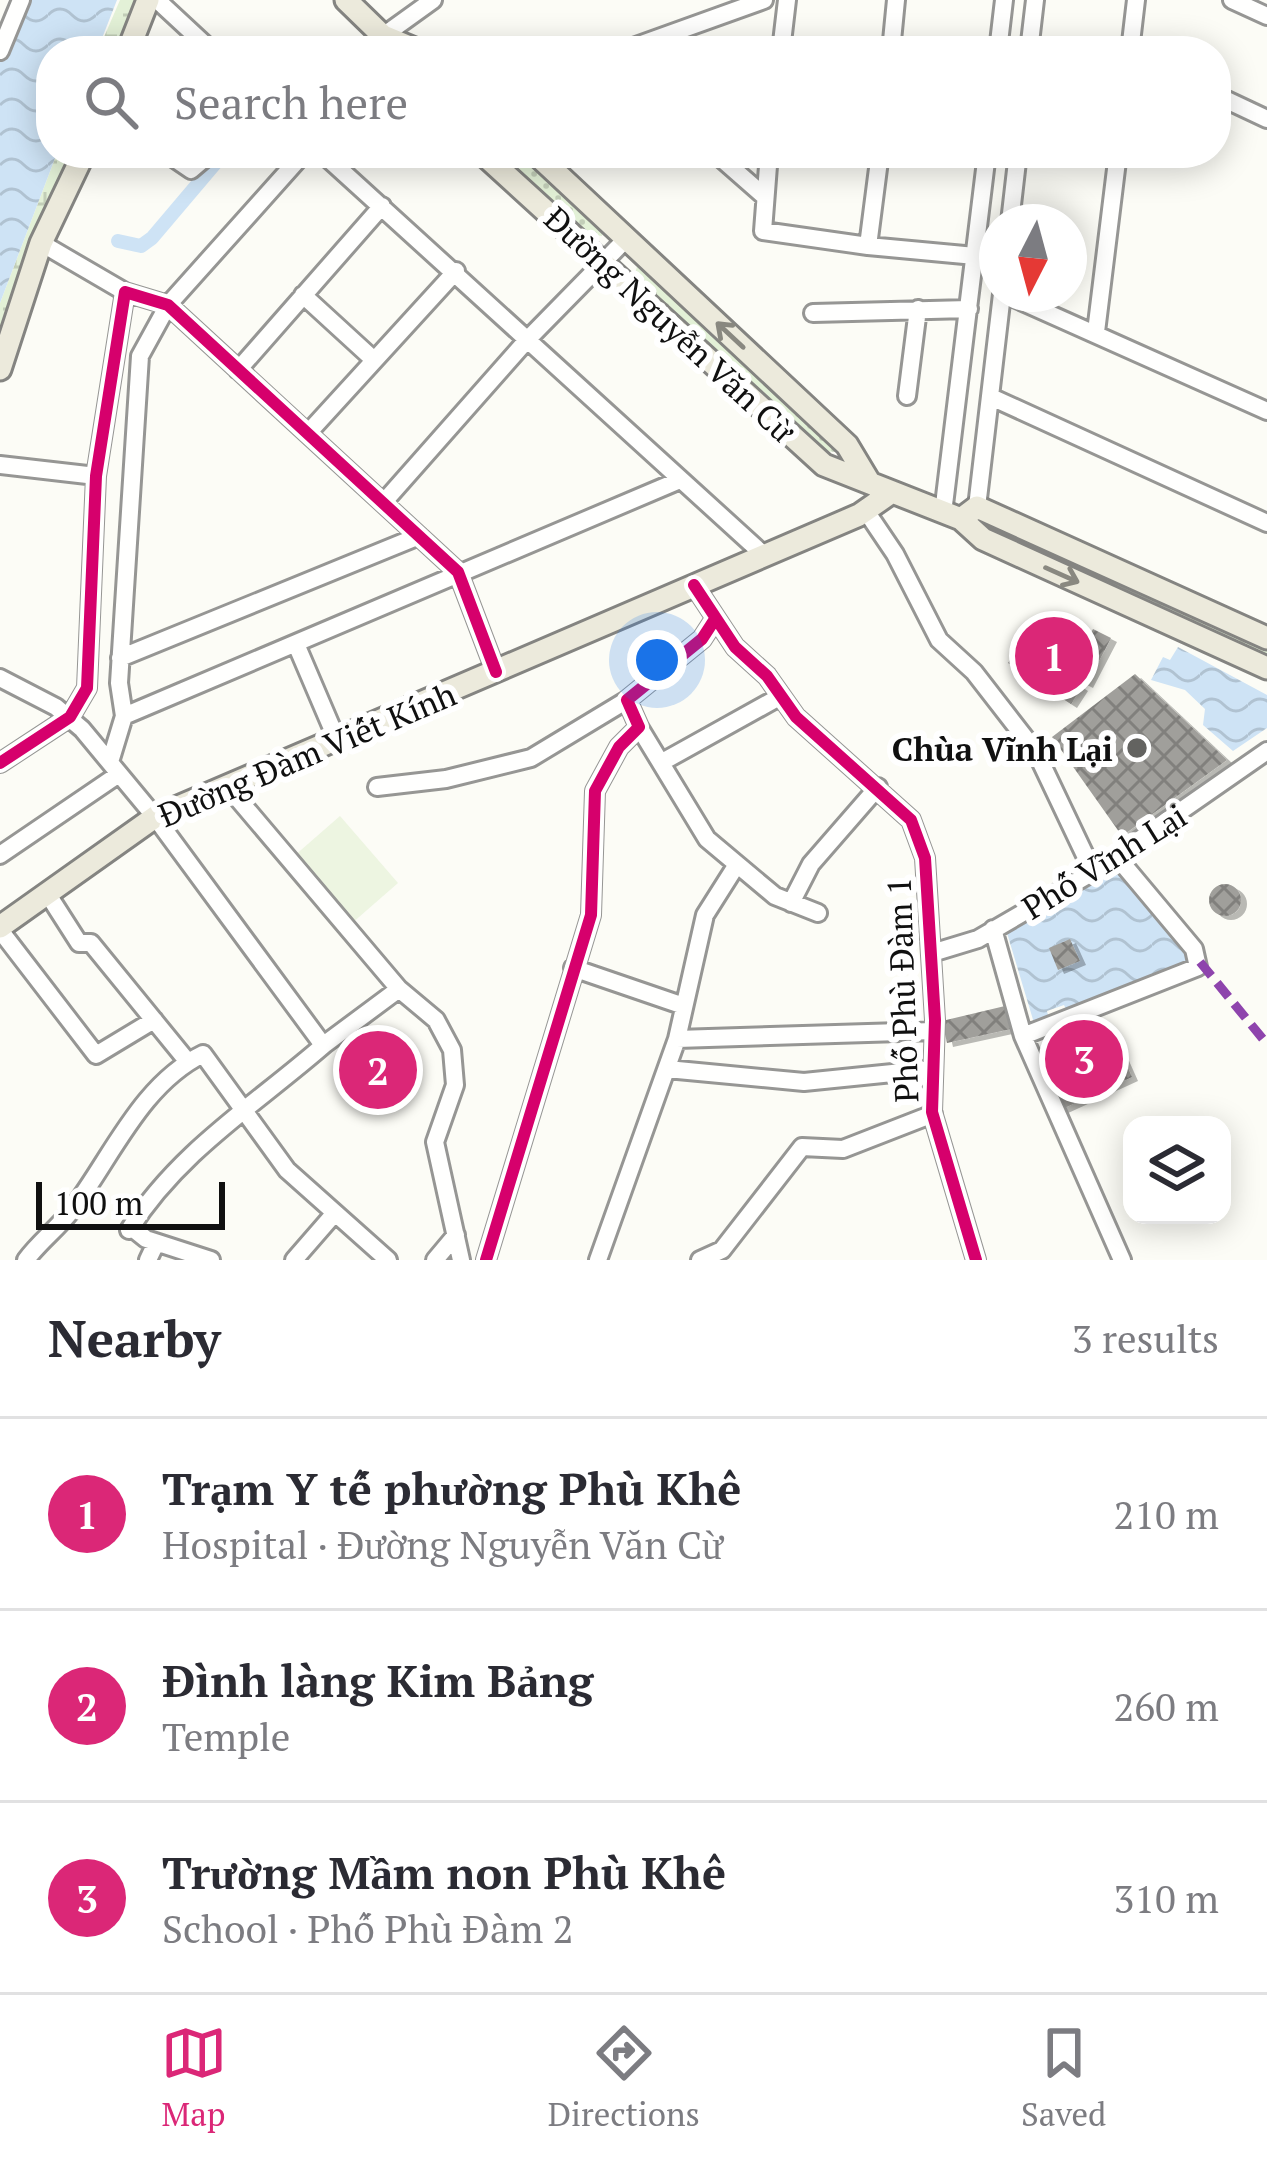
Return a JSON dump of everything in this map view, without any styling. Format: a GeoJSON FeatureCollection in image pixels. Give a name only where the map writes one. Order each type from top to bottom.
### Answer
{"type":"FeatureCollection","features":[{"type":"Feature","properties":{"kind":"main road"},"geometry":{"type":"LineString","coordinates":[[135,36],[152,0]]}},
{"type":"Feature","properties":{"kind":"main road"},"geometry":{"type":"LineString","coordinates":[[346,0],[377,36]]}},
{"type":"Feature","properties":{"kind":"main road"},"geometry":{"type":"LineString","coordinates":[[0,369],[41,243],[77,168]]}},
{"type":"Feature","properties":{"kind":"main road","name":"Đường Nguyễn Văn Cừ"},"geometry":{"type":"LineString","coordinates":[[499,168],[824,465],[960,513],[1267,638]]}},
{"type":"Feature","properties":{"kind":"main road","name":"Đường Nguyễn Văn Cừ"},"geometry":{"type":"LineString","coordinates":[[551,168],[847,445],[868,480]]}},
{"type":"Feature","properties":{"kind":"main road","name":"Đường Đàm Viết Kính"},"geometry":{"type":"LineString","coordinates":[[0,928],[155,817],[765,556],[866,511],[892,492]]}},
{"type":"Feature","properties":{"kind":"main road","name":"Đường Nguyễn Văn Cừ"},"geometry":{"type":"LineString","coordinates":[[960,513],[983,539],[1267,668]]}},
{"type":"Feature","properties":{"kind":"street"},"geometry":{"type":"LineString","coordinates":[[0,51],[21,0]]}},
{"type":"Feature","properties":{"kind":"street"},"geometry":{"type":"LineString","coordinates":[[152,0],[194,36]]}},
{"type":"Feature","properties":{"kind":"street"},"geometry":{"type":"LineString","coordinates":[[393,36],[433,0]]}},
{"type":"Feature","properties":{"kind":"street"},"geometry":{"type":"LineString","coordinates":[[680,36],[764,0]]}},
{"type":"Feature","properties":{"kind":"street"},"geometry":{"type":"LineString","coordinates":[[784,36],[788,0]]}},
{"type":"Feature","properties":{"kind":"street"},"geometry":{"type":"LineString","coordinates":[[892,36],[896,0]]}},
{"type":"Feature","properties":{"kind":"street"},"geometry":{"type":"LineString","coordinates":[[1000,36],[1004,0]]}},
{"type":"Feature","properties":{"kind":"street"},"geometry":{"type":"LineString","coordinates":[[1031,36],[1035,0]]}},
{"type":"Feature","properties":{"kind":"street"},"geometry":{"type":"LineString","coordinates":[[1132,36],[1136,0]]}},
{"type":"Feature","properties":{"kind":"street"},"geometry":{"type":"LineString","coordinates":[[1232,0],[1267,16]]}},
{"type":"Feature","properties":{"kind":"street"},"geometry":{"type":"LineString","coordinates":[[1231,102],[1267,119]]}},
{"type":"Feature","properties":{"kind":"street"},"geometry":{"type":"LineString","coordinates":[[0,855],[115,768],[124,716],[120,658],[140,356],[169,305],[291,168]]}},
{"type":"Feature","properties":{"kind":"street"},"geometry":{"type":"LineString","coordinates":[[339,168],[765,556]]}},
{"type":"Feature","properties":{"kind":"street"},"geometry":{"type":"LineString","coordinates":[[732,168],[764,196]]}},
{"type":"Feature","properties":{"kind":"street"},"geometry":{"type":"LineString","coordinates":[[768,168],[765,233],[975,256]]}},
{"type":"Feature","properties":{"kind":"street"},"geometry":{"type":"LineString","coordinates":[[868,246],[878,168]]}},
{"type":"Feature","properties":{"kind":"street"},"geometry":{"type":"LineString","coordinates":[[960,513],[969,309],[985,168]]}},
{"type":"Feature","properties":{"kind":"street"},"geometry":{"type":"LineString","coordinates":[[1012,204],[1016,168]]}},
{"type":"Feature","properties":{"kind":"street"},"geometry":{"type":"LineString","coordinates":[[1096,332],[1116,168]]}},
{"type":"Feature","properties":{"kind":"street"},"geometry":{"type":"LineString","coordinates":[[238,370],[382,206]]}},
{"type":"Feature","properties":{"kind":"street"},"geometry":{"type":"LineString","coordinates":[[383,503],[527,340],[628,238]]}},
{"type":"Feature","properties":{"kind":"street"},"geometry":{"type":"LineString","coordinates":[[41,243],[124,292],[169,305],[458,572],[496,672]]}},
{"type":"Feature","properties":{"kind":"street"},"geometry":{"type":"LineString","coordinates":[[308,433],[456,272]]}},
{"type":"Feature","properties":{"kind":"street"},"geometry":{"type":"LineString","coordinates":[[0,763],[70,717],[87,688],[96,476],[124,292]]}},
{"type":"Feature","properties":{"kind":"street"},"geometry":{"type":"LineString","coordinates":[[303,295],[374,360]]}},
{"type":"Feature","properties":{"kind":"street"},"geometry":{"type":"LineString","coordinates":[[907,396],[917,309]]}},
{"type":"Feature","properties":{"kind":"street"},"geometry":{"type":"LineString","coordinates":[[813,313],[969,309]]}},
{"type":"Feature","properties":{"kind":"street"},"geometry":{"type":"LineString","coordinates":[[960,513],[991,398],[1002,312]]}},
{"type":"Feature","properties":{"kind":"street"},"geometry":{"type":"LineString","coordinates":[[1048,312],[1267,411]]}},
{"type":"Feature","properties":{"kind":"street"},"geometry":{"type":"LineString","coordinates":[[991,398],[1267,523]]}},
{"type":"Feature","properties":{"kind":"street"},"geometry":{"type":"LineString","coordinates":[[0,465],[96,476]]}},
{"type":"Feature","properties":{"kind":"street"},"geometry":{"type":"LineString","coordinates":[[124,716],[680,480]]}},
{"type":"Feature","properties":{"kind":"street"},"geometry":{"type":"LineString","coordinates":[[866,511],[911,582],[939,640],[974,672],[1036,752],[1093,872]]}},
{"type":"Feature","properties":{"kind":"street"},"geometry":{"type":"LineString","coordinates":[[120,658],[419,536]]}},
{"type":"Feature","properties":{"kind":"street","name":"Phố Phù Đàm 1"},"geometry":{"type":"LineString","coordinates":[[694,585],[715,619],[796,717],[911,820],[925,858],[932,953],[933,1114],[976,1260]]}},
{"type":"Feature","properties":{"kind":"street"},"geometry":{"type":"LineString","coordinates":[[377,787],[446,779],[531,758],[627,700],[702,638],[715,619]]}},
{"type":"Feature","properties":{"kind":"street"},"geometry":{"type":"LineString","coordinates":[[296,644],[337,740]]}},
{"type":"Feature","properties":{"kind":"street"},"geometry":{"type":"LineString","coordinates":[[0,678],[70,717],[155,817],[325,1044]]}},
{"type":"Feature","properties":{"kind":"street"},"geometry":{"type":"LineString","coordinates":[[664,760],[781,696]]}},
{"type":"Feature","properties":{"kind":"street"},"geometry":{"type":"LineString","coordinates":[[627,700],[707,839],[736,866],[791,903],[818,913]]}},
{"type":"Feature","properties":{"kind":"street"},"geometry":{"type":"LineString","coordinates":[[486,1260],[591,915],[596,791],[619,746],[639,727]]}},
{"type":"Feature","properties":{"kind":"street","name":"Phố Vĩnh Lại"},"geometry":{"type":"LineString","coordinates":[[932,953],[963,946],[1093,872],[1267,752]]}},
{"type":"Feature","properties":{"kind":"street"},"geometry":{"type":"LineString","coordinates":[[228,787],[399,989],[436,1020],[452,1050],[455,1085],[435,1142],[460,1260]]}},
{"type":"Feature","properties":{"kind":"street"},"geometry":{"type":"LineString","coordinates":[[791,903],[811,863],[878,787]]}},
{"type":"Feature","properties":{"kind":"street"},"geometry":{"type":"LineString","coordinates":[[1023,1036],[1198,967],[1194,949],[1117,856]]}},
{"type":"Feature","properties":{"kind":"street"},"geometry":{"type":"LineString","coordinates":[[598,1260],[668,1069],[705,915],[736,866]]}},
{"type":"Feature","properties":{"kind":"street"},"geometry":{"type":"LineString","coordinates":[[47,892],[79,943],[91,943],[188,1061]]}},
{"type":"Feature","properties":{"kind":"street"},"geometry":{"type":"LineString","coordinates":[[0,928],[96,1055],[154,1020]]}},
{"type":"Feature","properties":{"kind":"street"},"geometry":{"type":"LineString","coordinates":[[993,929],[1023,1036],[1121,1260]]}},
{"type":"Feature","properties":{"kind":"street"},"geometry":{"type":"LineString","coordinates":[[574,968],[681,1006]]}},
{"type":"Feature","properties":{"kind":"street"},"geometry":{"type":"LineString","coordinates":[[211,1260],[152,1251],[130,1228],[194,1148],[244,1115],[325,1044],[399,989]]}},
{"type":"Feature","properties":{"kind":"street"},"geometry":{"type":"LineString","coordinates":[[677,1039],[934,1031]]}},
{"type":"Feature","properties":{"kind":"street"},"geometry":{"type":"LineString","coordinates":[[26,1260],[74,1208],[136,1114],[188,1061],[202,1054],[287,1170],[388,1260]]}},
{"type":"Feature","properties":{"kind":"street"},"geometry":{"type":"LineString","coordinates":[[668,1069],[804,1082],[932,1069]]}},
{"type":"Feature","properties":{"kind":"street"},"geometry":{"type":"LineString","coordinates":[[700,1260],[722,1250],[802,1147],[843,1149],[933,1114]]}},
{"type":"Feature","properties":{"kind":"street"},"geometry":{"type":"LineString","coordinates":[[294,1260],[334,1214]]}},
{"type":"Feature","properties":{"kind":"street"},"geometry":{"type":"LineString","coordinates":[[435,1260],[456,1235]]}},
{"type":"Feature","properties":{"kind":"green space"},"geometry":{"type":"Polygon","coordinates":[[[120,0],[148,0],[134,36],[104,36],[120,0]]]}},
{"type":"Feature","properties":{"kind":"green space"},"geometry":{"type":"Polygon","coordinates":[[[51,168],[78,168],[0,369],[0,303],[51,168]]]}},
{"type":"Feature","properties":{"kind":"green space"},"geometry":{"type":"Polygon","coordinates":[[[515,168],[539,168],[604,228],[602,236],[588,234],[515,168]]]}},
{"type":"Feature","properties":{"kind":"green space"},"geometry":{"type":"Polygon","coordinates":[[[638,263],[839,447],[836,452],[824,451],[634,277],[638,263]]]}},
{"type":"Feature","properties":{"kind":"green space"},"geometry":{"type":"Polygon","coordinates":[[[989,525],[1267,651],[1267,657],[990,531],[989,525]]]}},
{"type":"Feature","properties":{"kind":"green space"},"geometry":{"type":"Polygon","coordinates":[[[340,816],[398,883],[351,924],[293,857],[340,816]]]}},
{"type":"Feature","properties":{"kind":"water"},"geometry":{"type":"Polygon","coordinates":[[[21,0],[117,0],[103,36],[36,36],[36,168],[51,168],[0,303],[0,51],[21,0]]]}},
{"type":"Feature","properties":{"kind":"water"},"geometry":{"type":"Polygon","coordinates":[[[1178,647],[1267,695],[1267,728],[1233,751],[1203,725],[1205,709],[1185,690],[1151,680],[1163,657],[1170,660],[1178,647]]]}},
{"type":"Feature","properties":{"kind":"water"},"geometry":{"type":"Polygon","coordinates":[[[1112,867],[1120,868],[1193,960],[1068,1013],[1064,1005],[1047,1011],[1049,1019],[1034,1023],[1007,933],[1112,867]]]}},
{"type":"Feature","properties":{"kind":"building"},"geometry":{"type":"Polygon","coordinates":[[[1093,629],[1111,638],[1087,684],[1069,675],[1093,629]]]}},
{"type":"Feature","properties":{"kind":"building"},"geometry":{"type":"Polygon","coordinates":[[[1019,646],[1082,687],[1071,704],[1008,663],[1019,646]]]}},
{"type":"Feature","properties":{"kind":"building","name":"Chùa Vĩnh Lại"},"geometry":{"type":"Polygon","coordinates":[[[1135,674],[1227,760],[1122,836],[1052,737],[1135,674]]]}},
{"type":"Feature","properties":{"kind":"building"},"geometry":{"type":"Polygon","coordinates":[[[1225,884],[1236,889],[1241,900],[1236,911],[1225,916],[1214,911],[1209,900],[1214,889],[1225,884]]]}},
{"type":"Feature","properties":{"kind":"building"},"geometry":{"type":"Polygon","coordinates":[[[1070,939],[1080,961],[1058,970],[1049,948],[1070,939]]]}},
{"type":"Feature","properties":{"kind":"building"},"geometry":{"type":"Polygon","coordinates":[[[1005,1006],[1011,1029],[947,1043],[942,1021],[1005,1006]]]}},
{"type":"Feature","properties":{"kind":"building"},"geometry":{"type":"Polygon","coordinates":[[[1115,1039],[1132,1077],[1060,1110],[1044,1075],[1115,1039]]]}},
{"type":"Feature","properties":{"kind":"waterway"},"geometry":{"type":"LineString","coordinates":[[118,241],[141,246],[152,238],[211,168]]}},
{"type":"Feature","properties":{"kind":"marked path"},"geometry":{"type":"LineString","coordinates":[[1200,962],[1267,1044]]}},
{"type":"Feature","properties":{"kind":"cycle path"},"geometry":{"type":"LineString","coordinates":[[0,763],[70,717],[87,688],[96,476],[125,292],[168,305],[458,572],[496,672]]}},
{"type":"Feature","properties":{"kind":"cycle path"},"geometry":{"type":"LineString","coordinates":[[694,585],[735,647],[767,676],[796,717],[911,820],[925,858],[935,1020],[932,1112],[976,1260]]}},
{"type":"Feature","properties":{"kind":"cycle path"},"geometry":{"type":"LineString","coordinates":[[486,1260],[591,915],[595,791],[619,747],[639,727],[627,700],[702,639],[715,619]]}},
{"type":"Feature","properties":{"kind":"place","name":"Trạm Y tế phường Phù Khê"},"geometry":{"type":"Point","coordinates":[1054,656]}},
{"type":"Feature","properties":{"kind":"place","name":"Chùa Vĩnh Lại"},"geometry":{"type":"Point","coordinates":[1137,748]}},
{"type":"Feature","properties":{"kind":"place","name":"Trường Mầm non Phù Khê"},"geometry":{"type":"Point","coordinates":[1084,1059]}},
{"type":"Feature","properties":{"kind":"place","name":"Đình làng Kim Bảng"},"geometry":{"type":"Point","coordinates":[378,1070]}}]}
